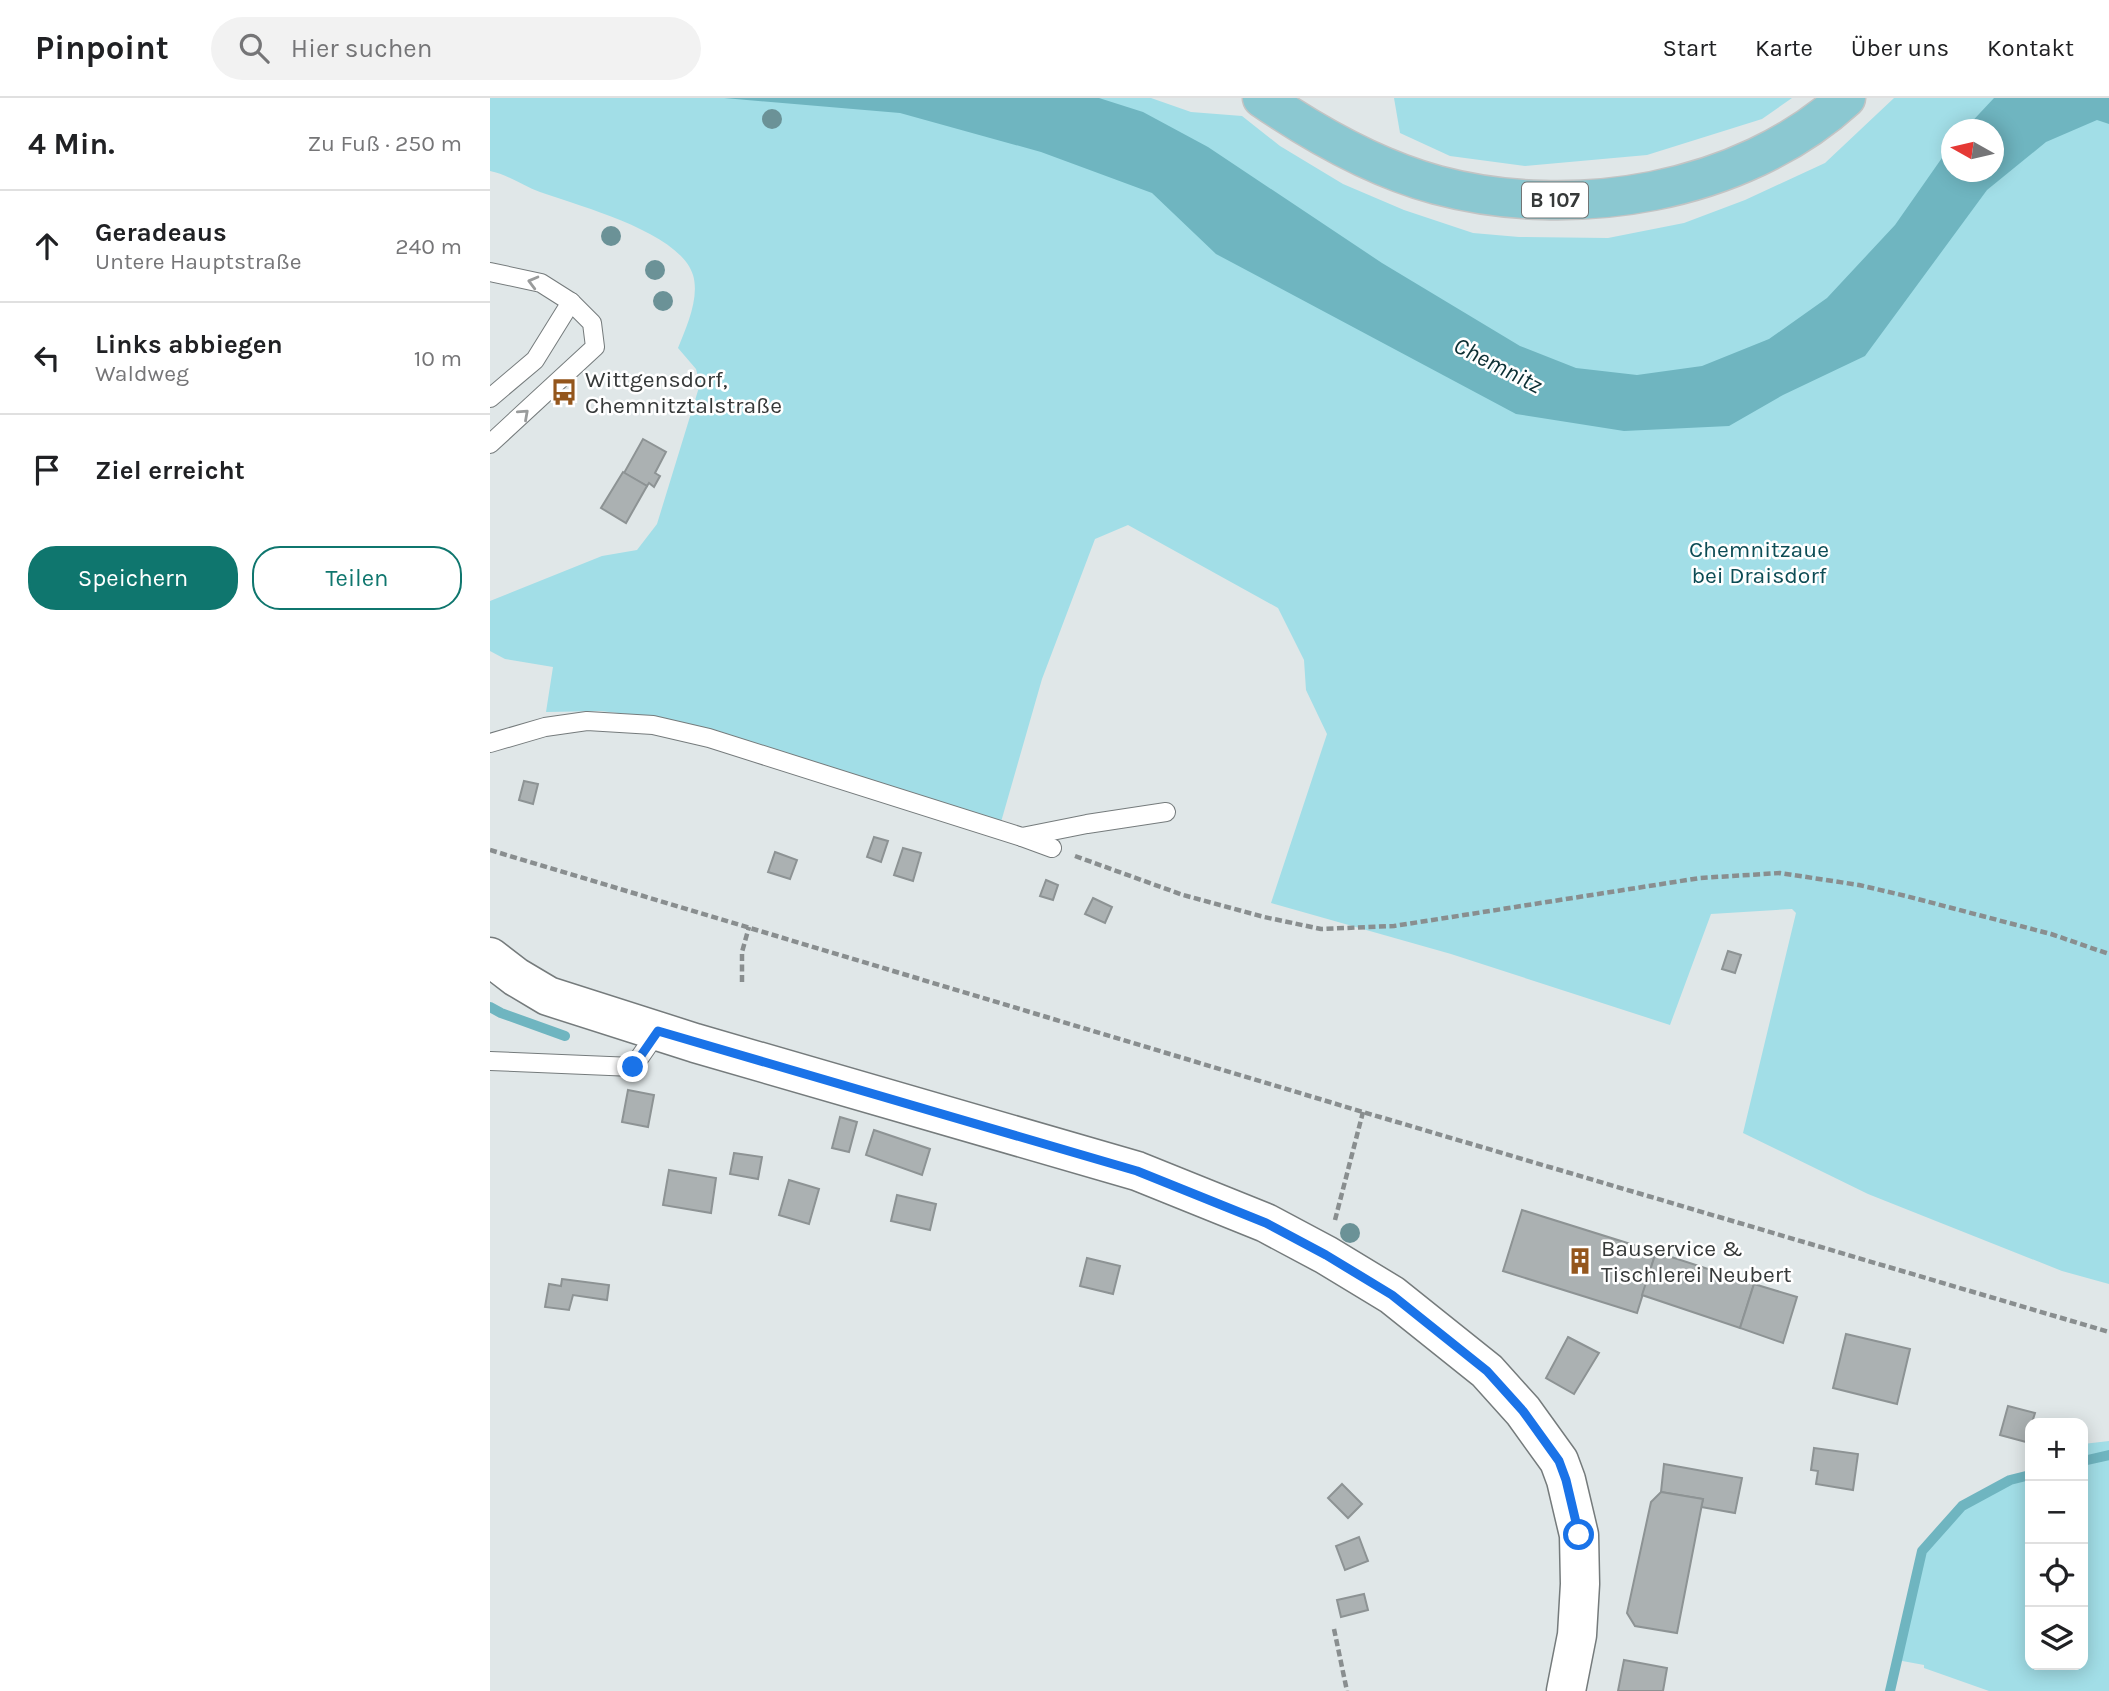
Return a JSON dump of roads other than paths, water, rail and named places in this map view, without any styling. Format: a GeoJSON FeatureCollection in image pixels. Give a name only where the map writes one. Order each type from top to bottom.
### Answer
{"type":"FeatureCollection","features":[{"type":"Feature","properties":{"kind":"main road","name":"B 107"},"geometry":{"type":"LineString","coordinates":[[1262,98],[1301,125],[1352,152],[1436,185],[1474,193],[1591,200],[1635,195],[1685,183],[1749,160],[1797,134],[1846,98]]}},
{"type":"Feature","properties":{"kind":"street"},"geometry":{"type":"LineString","coordinates":[[490,957],[548,996],[658,1031],[1137,1171],[1266,1223],[1392,1295],[1487,1371],[1523,1411],[1559,1461],[1579,1535],[1577,1635],[1566,1691]]}},
{"type":"Feature","properties":{"kind":"lane"},"geometry":{"type":"LineString","coordinates":[[490,272],[541,283],[571,302],[592,323],[595,347],[490,444]]}},
{"type":"Feature","properties":{"kind":"lane"},"geometry":{"type":"LineString","coordinates":[[490,398],[535,360],[571,302]]}},
{"type":"Feature","properties":{"kind":"lane"},"geometry":{"type":"LineString","coordinates":[[490,743],[545,727],[587,721],[653,725],[709,738],[1052,848]]}},
{"type":"Feature","properties":{"kind":"lane"},"geometry":{"type":"LineString","coordinates":[[1022,837],[1166,812]]}},
{"type":"Feature","properties":{"kind":"lane"},"geometry":{"type":"LineString","coordinates":[[490,1061],[633,1067],[658,1031]]}},
{"type":"Feature","properties":{"kind":"water","name":"Chemnitz"},"geometry":{"type":"Polygon","coordinates":[[[724,98],[1099,98],[1143,112],[1208,147],[1382,263],[1520,346],[1576,368],[1637,375],[1702,366],[1769,339],[1827,298],[1895,225],[1941,159],[1941,182],[1997,182],[1987,190],[1865,356],[1783,395],[1729,426],[1624,431],[1516,414],[1216,254],[1152,193],[1041,152],[900,113],[724,98]]]}},
{"type":"Feature","properties":{"kind":"water"},"geometry":{"type":"Polygon","coordinates":[[[1994,98],[2109,98],[2109,124],[2097,120],[2046,142],[2004,176],[2004,119],[1974,119],[1994,98]]]}},
{"type":"Feature","properties":{"kind":"waterway"},"geometry":{"type":"LineString","coordinates":[[490,1007],[565,1036]]}},
{"type":"Feature","properties":{"kind":"waterway"},"geometry":{"type":"LineString","coordinates":[[2088,1460],[2109,1455]]}},
{"type":"Feature","properties":{"kind":"waterway"},"geometry":{"type":"LineString","coordinates":[[1890,1691],[1922,1551],[1962,1506],[2010,1480],[2025,1476]]}},
{"type":"Feature","properties":{"kind":"place","name":"Wittgensdorf, Chemnitztalstraße"},"geometry":{"type":"Point","coordinates":[564,392]}},
{"type":"Feature","properties":{"kind":"place","name":"Bauservice & Tischlerei Neubert"},"geometry":{"type":"Point","coordinates":[1580,1261]}},
{"type":"Feature","properties":{"kind":"park label","name":"Chemnitzaue bei Draisdorf"},"geometry":{"type":"Point","coordinates":[1759,562]}}]}
